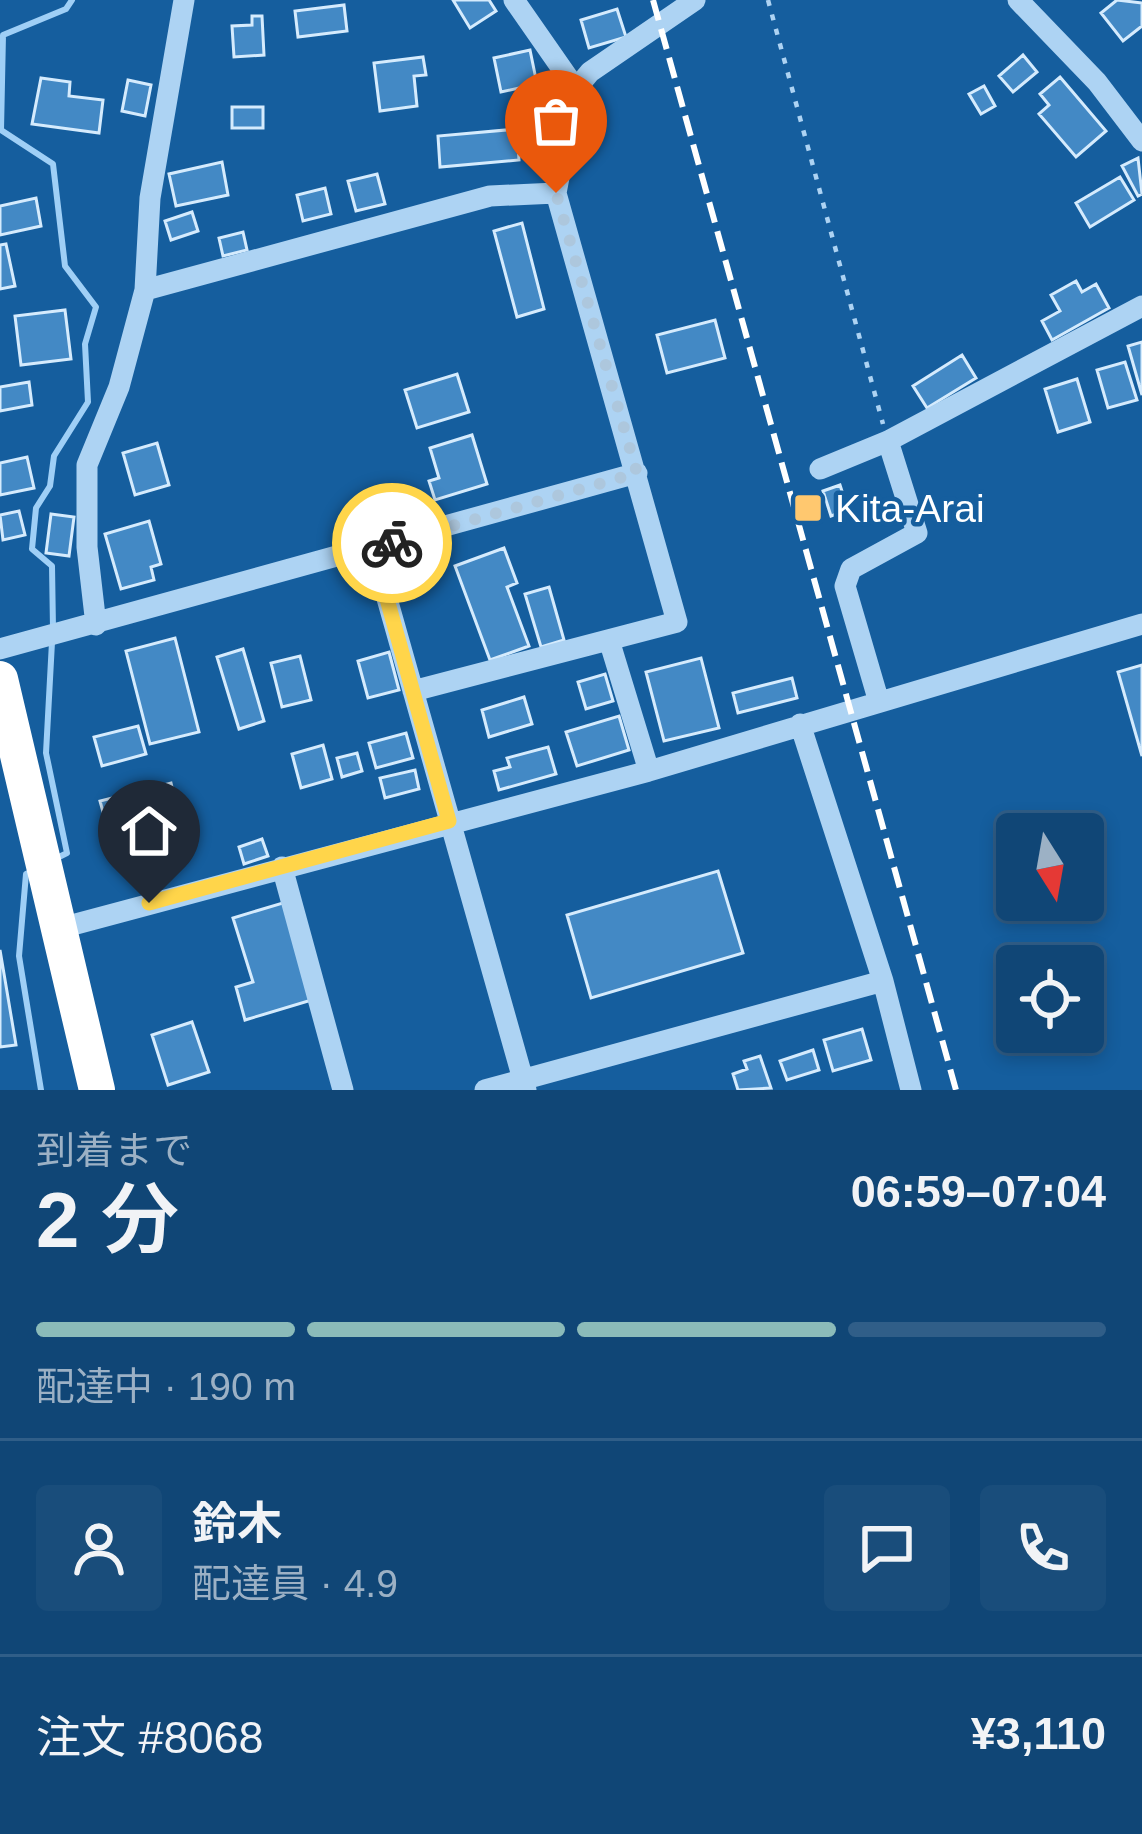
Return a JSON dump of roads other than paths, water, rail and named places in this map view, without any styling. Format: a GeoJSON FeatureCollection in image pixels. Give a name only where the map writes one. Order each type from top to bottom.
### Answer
{"type":"FeatureCollection","features":[{"type":"Feature","properties":{"kind":"highway"},"geometry":{"type":"LineString","coordinates":[[0,679],[97,1090]]}},
{"type":"Feature","properties":{"kind":"street"},"geometry":{"type":"LineString","coordinates":[[96,625],[87,547],[87,465],[119,387],[145,290],[150,198],[184,0]]}},
{"type":"Feature","properties":{"kind":"street"},"geometry":{"type":"LineString","coordinates":[[514,0],[576,89]]}},
{"type":"Feature","properties":{"kind":"street"},"geometry":{"type":"LineString","coordinates":[[413,691],[677,622],[556,193],[576,89],[590,72],[695,0]]}},
{"type":"Feature","properties":{"kind":"street"},"geometry":{"type":"LineString","coordinates":[[1018,0],[1097,82],[1142,141]]}},
{"type":"Feature","properties":{"kind":"street"},"geometry":{"type":"LineString","coordinates":[[145,290],[490,196],[556,193]]}},
{"type":"Feature","properties":{"kind":"street"},"geometry":{"type":"LineString","coordinates":[[820,470],[888,441],[1142,306]]}},
{"type":"Feature","properties":{"kind":"street"},"geometry":{"type":"LineString","coordinates":[[878,702],[845,586],[851,569],[917,533],[888,441]]}},
{"type":"Feature","properties":{"kind":"street"},"geometry":{"type":"LineString","coordinates":[[0,649],[637,473]]}},
{"type":"Feature","properties":{"kind":"street"},"geometry":{"type":"LineString","coordinates":[[373,549],[524,1084]]}},
{"type":"Feature","properties":{"kind":"street"},"geometry":{"type":"LineString","coordinates":[[61,928],[650,771],[1142,624]]}},
{"type":"Feature","properties":{"kind":"street"},"geometry":{"type":"LineString","coordinates":[[609,640],[650,771]]}},
{"type":"Feature","properties":{"kind":"street"},"geometry":{"type":"LineString","coordinates":[[800,724],[883,981],[911,1090]]}},
{"type":"Feature","properties":{"kind":"street"},"geometry":{"type":"LineString","coordinates":[[282,867],[343,1090]]}},
{"type":"Feature","properties":{"kind":"street"},"geometry":{"type":"LineString","coordinates":[[485,1090],[524,1084],[883,981]]}},
{"type":"Feature","properties":{"kind":"waterway"},"geometry":{"type":"LineString","coordinates":[[53,629],[52,566],[32,549],[36,508],[50,486],[54,456],[88,402],[85,344],[96,307],[65,266],[53,164],[1,130],[3,35],[66,9],[72,0]]}},
{"type":"Feature","properties":{"kind":"waterway"},"geometry":{"type":"LineString","coordinates":[[52,642],[46,753],[67,853],[55,859]]}},
{"type":"Feature","properties":{"kind":"waterway"},"geometry":{"type":"LineString","coordinates":[[33,871],[26,874],[19,956],[41,1090]]}},
{"type":"Feature","properties":{"kind":"railway"},"geometry":{"type":"LineString","coordinates":[[653,0],[956,1090]]}},
{"type":"Feature","properties":{"kind":"place","name":"Kita-Arai"},"geometry":{"type":"Point","coordinates":[808,508]}}]}
